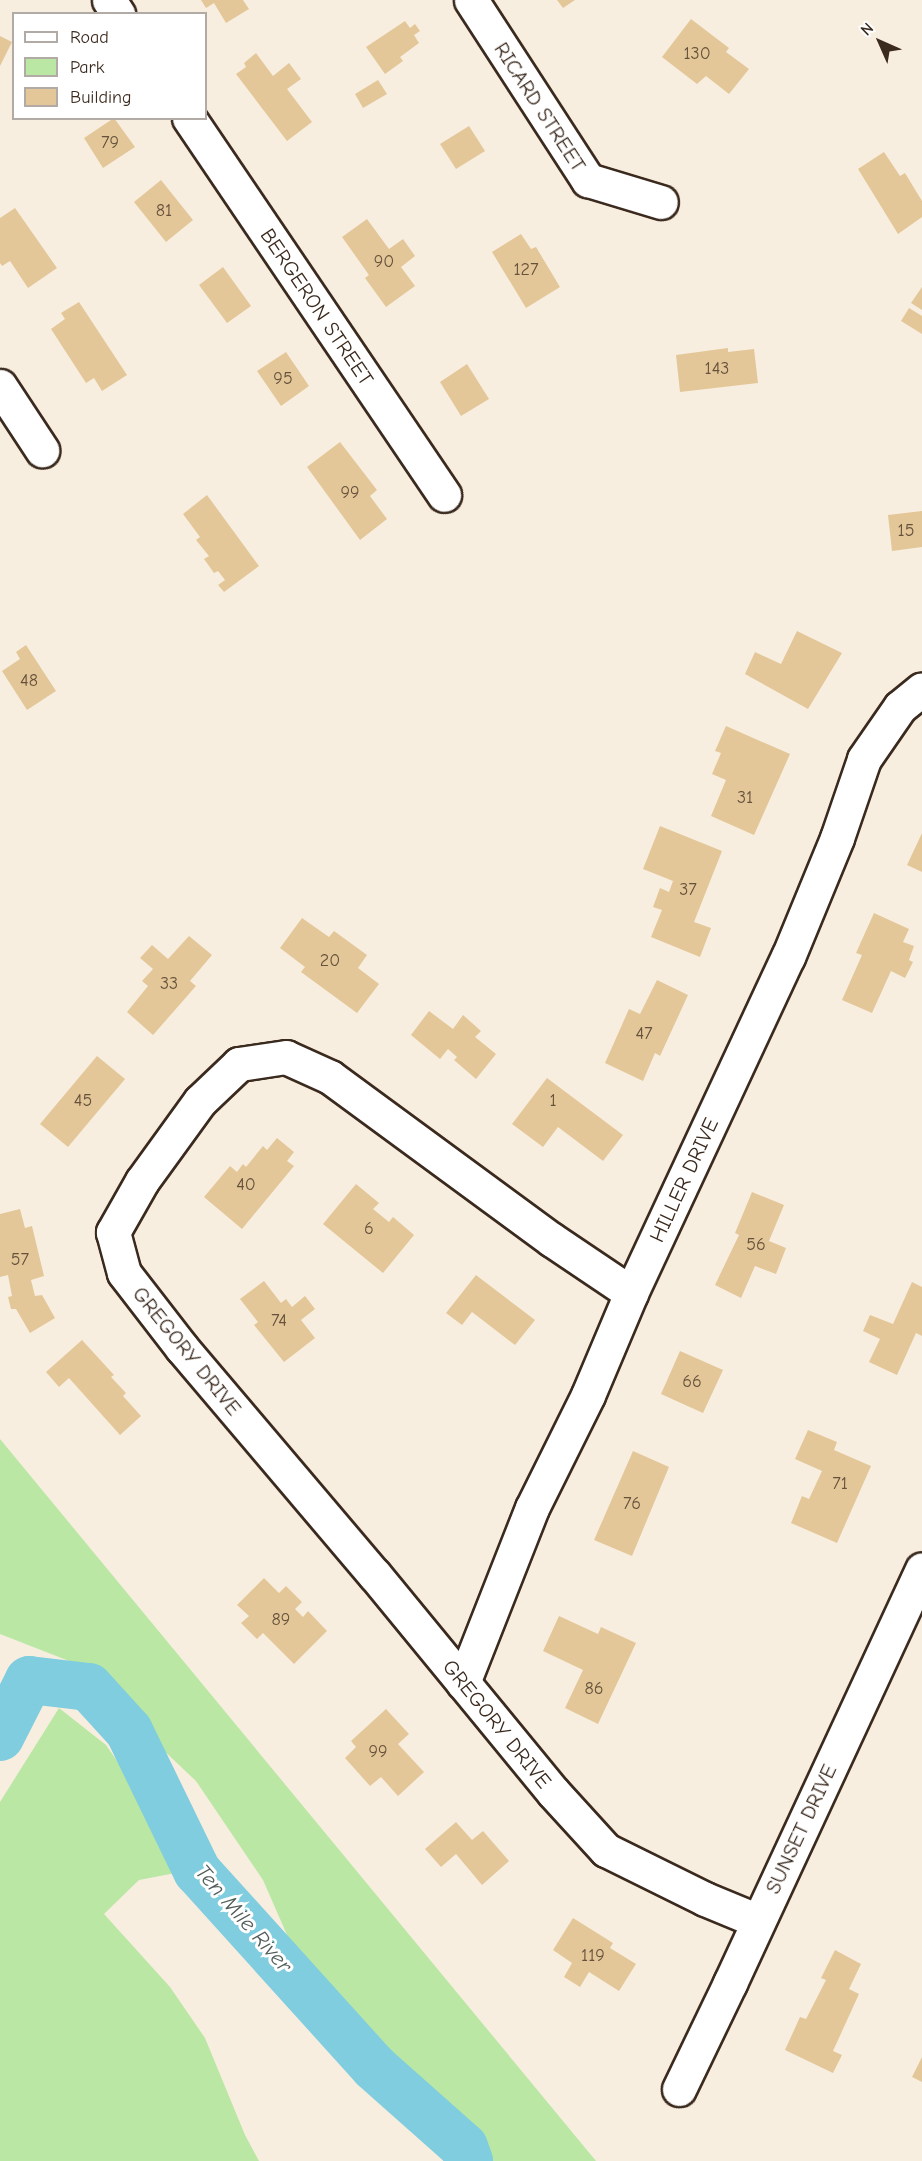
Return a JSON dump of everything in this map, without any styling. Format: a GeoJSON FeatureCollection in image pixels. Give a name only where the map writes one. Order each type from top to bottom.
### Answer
{"type":"FeatureCollection","features":[{"type":"Feature","properties":{"kind":"street","name":"RICARD STREET"},"geometry":{"type":"LineString","coordinates":[[471,0],[588,180],[661,202]]}},
{"type":"Feature","properties":{"kind":"street","name":"BERGERON STREET"},"geometry":{"type":"LineString","coordinates":[[190,120],[444,495]]}},
{"type":"Feature","properties":{"kind":"street"},"geometry":{"type":"LineString","coordinates":[[0,386],[42,450]]}},
{"type":"Feature","properties":{"kind":"street","name":"HILLER DRIVE"},"geometry":{"type":"LineString","coordinates":[[463,1683],[532,1508],[588,1395],[631,1293],[788,957],[837,838],[864,759],[900,707],[922,689]]}},
{"type":"Feature","properties":{"kind":"street","name":"GREGORY DRIVE"},"geometry":{"type":"LineString","coordinates":[[631,1293],[552,1240],[330,1077],[286,1057],[239,1064],[200,1101],[142,1181],[113,1232],[124,1273],[182,1348],[553,1792],[606,1850],[705,1899],[759,1921]]}},
{"type":"Feature","properties":{"kind":"street","name":"SUNSET DRIVE"},"geometry":{"type":"LineString","coordinates":[[679,2089],[922,1569]]}},
{"type":"Feature","properties":{"kind":"green space"},"geometry":{"type":"Polygon","coordinates":[[[0,1439],[596,2161],[486,2161],[444,2106],[305,1976],[263,1880],[196,1781],[69,1661],[0,1634],[0,1439]]]}},
{"type":"Feature","properties":{"kind":"green space"},"geometry":{"type":"Polygon","coordinates":[[[59,1708],[106,1745],[166,1832],[186,1871],[139,1880],[104,1914],[170,1987],[205,2038],[245,2135],[259,2161],[0,2161],[0,1802],[59,1708]]]}},
{"type":"Feature","properties":{"kind":"building"},"geometry":{"type":"Polygon","coordinates":[[[201,0],[243,0],[249,9],[226,23],[214,3],[206,8],[201,0]]]}},
{"type":"Feature","properties":{"kind":"building"},"geometry":{"type":"Polygon","coordinates":[[[557,0],[575,0],[563,8],[557,0]]]}},
{"type":"Feature","properties":{"kind":"building"},"geometry":{"type":"Polygon","coordinates":[[[691,19],[729,48],[726,52],[749,69],[729,94],[706,76],[697,84],[662,57],[691,19]]]}},
{"type":"Feature","properties":{"kind":"building"},"geometry":{"type":"Polygon","coordinates":[[[405,21],[410,28],[415,24],[420,31],[414,35],[419,43],[400,57],[403,61],[385,74],[366,47],[405,21]]]}},
{"type":"Feature","properties":{"kind":"building"},"geometry":{"type":"Polygon","coordinates":[[[0,36],[12,42],[0,66],[0,36]]]}},
{"type":"Feature","properties":{"kind":"building"},"geometry":{"type":"Polygon","coordinates":[[[256,53],[273,76],[289,63],[301,79],[287,89],[312,122],[287,141],[236,74],[246,67],[244,63],[256,53]]]}},
{"type":"Feature","properties":{"kind":"building"},"geometry":{"type":"Polygon","coordinates":[[[378,80],[387,94],[363,108],[355,94],[378,80]]]}},
{"type":"Feature","properties":{"kind":"building"},"geometry":{"type":"Polygon","coordinates":[[[111,120],[115,120],[135,147],[103,168],[84,138],[111,120]]]}},
{"type":"Feature","properties":{"kind":"building"},"geometry":{"type":"Polygon","coordinates":[[[469,126],[485,151],[456,169],[440,144],[469,126]]]}},
{"type":"Feature","properties":{"kind":"building"},"geometry":{"type":"Polygon","coordinates":[[[884,152],[900,176],[905,173],[922,201],[922,217],[898,234],[858,169],[884,152]]]}},
{"type":"Feature","properties":{"kind":"building"},"geometry":{"type":"Polygon","coordinates":[[[161,180],[193,220],[166,242],[134,202],[161,180]]]}},
{"type":"Feature","properties":{"kind":"building"},"geometry":{"type":"Polygon","coordinates":[[[15,208],[57,268],[28,288],[10,261],[2,266],[0,263],[0,218],[15,208]]]}},
{"type":"Feature","properties":{"kind":"building"},"geometry":{"type":"Polygon","coordinates":[[[367,219],[389,249],[403,239],[415,256],[401,267],[415,286],[386,307],[365,278],[369,275],[342,237],[367,219]]]}},
{"type":"Feature","properties":{"kind":"building"},"geometry":{"type":"Polygon","coordinates":[[[521,234],[531,249],[536,247],[560,287],[526,308],[492,252],[521,234]]]}},
{"type":"Feature","properties":{"kind":"building"},"geometry":{"type":"Polygon","coordinates":[[[223,267],[251,306],[227,323],[199,285],[223,267]]]}},
{"type":"Feature","properties":{"kind":"building"},"geometry":{"type":"Polygon","coordinates":[[[922,287],[922,310],[911,303],[922,287]]]}},
{"type":"Feature","properties":{"kind":"building"},"geometry":{"type":"Polygon","coordinates":[[[79,302],[127,375],[102,391],[94,378],[86,383],[51,329],[65,319],[61,313],[79,302]]]}},
{"type":"Feature","properties":{"kind":"building"},"geometry":{"type":"Polygon","coordinates":[[[909,308],[922,316],[922,334],[901,321],[909,308]]]}},
{"type":"Feature","properties":{"kind":"building"},"geometry":{"type":"Polygon","coordinates":[[[728,348],[728,352],[754,349],[758,383],[680,392],[676,355],[728,348]]]}},
{"type":"Feature","properties":{"kind":"building"},"geometry":{"type":"Polygon","coordinates":[[[286,352],[309,386],[281,406],[257,371],[286,352]]]}},
{"type":"Feature","properties":{"kind":"building"},"geometry":{"type":"Polygon","coordinates":[[[467,364],[489,399],[461,416],[440,382],[467,364]]]}},
{"type":"Feature","properties":{"kind":"building"},"geometry":{"type":"Polygon","coordinates":[[[340,442],[377,490],[370,496],[387,519],[360,540],[307,467],[340,442]]]}},
{"type":"Feature","properties":{"kind":"building"},"geometry":{"type":"Polygon","coordinates":[[[207,495],[259,566],[224,592],[218,585],[225,580],[218,571],[214,573],[204,559],[209,556],[196,540],[200,537],[183,514],[207,495]]]}},
{"type":"Feature","properties":{"kind":"building"},"geometry":{"type":"Polygon","coordinates":[[[922,511],[922,547],[892,551],[888,515],[922,511]]]}},
{"type":"Feature","properties":{"kind":"building"},"geometry":{"type":"Polygon","coordinates":[[[797,631],[842,653],[808,709],[745,674],[755,652],[781,664],[797,631]]]}},
{"type":"Feature","properties":{"kind":"building"},"geometry":{"type":"Polygon","coordinates":[[[26,645],[56,691],[27,710],[2,671],[20,659],[16,652],[26,645]]]}},
{"type":"Feature","properties":{"kind":"building"},"geometry":{"type":"Polygon","coordinates":[[[726,726],[790,754],[754,835],[711,816],[726,780],[712,774],[721,753],[715,751],[726,726]]]}},
{"type":"Feature","properties":{"kind":"building"},"geometry":{"type":"Polygon","coordinates":[[[660,826],[722,851],[694,922],[711,928],[700,957],[651,937],[662,910],[653,907],[660,888],[669,892],[673,881],[643,869],[660,826]]]}},
{"type":"Feature","properties":{"kind":"building"},"geometry":{"type":"Polygon","coordinates":[[[922,833],[922,872],[907,865],[922,833]]]}},
{"type":"Feature","properties":{"kind":"building"},"geometry":{"type":"Polygon","coordinates":[[[874,913],[909,929],[903,942],[914,946],[909,960],[913,962],[905,978],[891,971],[872,1013],[842,1000],[862,955],[856,953],[874,913]]]}},
{"type":"Feature","properties":{"kind":"building"},"geometry":{"type":"Polygon","coordinates":[[[302,918],[329,937],[334,931],[367,955],[358,968],[379,984],[357,1013],[301,972],[305,967],[280,948],[302,918]]]}},
{"type":"Feature","properties":{"kind":"building"},"geometry":{"type":"Polygon","coordinates":[[[189,936],[212,955],[190,981],[196,986],[153,1035],[127,1012],[148,986],[142,981],[153,969],[140,958],[152,945],[168,959],[189,936]]]}},
{"type":"Feature","properties":{"kind":"building"},"geometry":{"type":"Polygon","coordinates":[[[657,980],[688,995],[660,1056],[655,1053],[643,1081],[605,1063],[629,1009],[640,1014],[657,980]]]}},
{"type":"Feature","properties":{"kind":"building"},"geometry":{"type":"Polygon","coordinates":[[[429,1011],[453,1029],[463,1015],[481,1031],[475,1037],[496,1054],[476,1079],[454,1060],[457,1057],[448,1049],[440,1059],[411,1035],[429,1011]]]}},
{"type":"Feature","properties":{"kind":"building"},"geometry":{"type":"Polygon","coordinates":[[[97,1056],[125,1079],[68,1147],[40,1124],[97,1056]]]}},
{"type":"Feature","properties":{"kind":"building"},"geometry":{"type":"Polygon","coordinates":[[[547,1078],[623,1135],[603,1161],[558,1127],[543,1147],[512,1124],[547,1078]]]}},
{"type":"Feature","properties":{"kind":"building"},"geometry":{"type":"Polygon","coordinates":[[[277,1138],[294,1152],[287,1161],[294,1166],[242,1229],[204,1197],[230,1166],[237,1172],[243,1164],[246,1167],[263,1146],[267,1150],[277,1138]]]}},
{"type":"Feature","properties":{"kind":"building"},"geometry":{"type":"Polygon","coordinates":[[[356,1184],[379,1203],[373,1209],[389,1222],[393,1217],[414,1235],[383,1273],[323,1224],[356,1184]]]}},
{"type":"Feature","properties":{"kind":"building"},"geometry":{"type":"Polygon","coordinates":[[[752,1192],[784,1205],[769,1241],[786,1248],[776,1274],[755,1266],[741,1298],[715,1285],[739,1235],[735,1233],[752,1192]]]}},
{"type":"Feature","properties":{"kind":"building"},"geometry":{"type":"Polygon","coordinates":[[[20,1209],[25,1228],[32,1226],[44,1276],[31,1280],[35,1296],[42,1295],[55,1318],[30,1333],[16,1309],[11,1309],[8,1297],[12,1296],[8,1275],[0,1277],[0,1214],[20,1209]]]}},
{"type":"Feature","properties":{"kind":"building"},"geometry":{"type":"Polygon","coordinates":[[[476,1275],[535,1320],[515,1345],[472,1312],[462,1325],[446,1313],[476,1275]]]}},
{"type":"Feature","properties":{"kind":"building"},"geometry":{"type":"Polygon","coordinates":[[[264,1281],[281,1303],[286,1299],[292,1307],[305,1296],[315,1309],[301,1320],[315,1338],[284,1362],[254,1325],[258,1322],[240,1299],[264,1281]]]}},
{"type":"Feature","properties":{"kind":"building"},"geometry":{"type":"Polygon","coordinates":[[[912,1282],[922,1287],[922,1336],[916,1333],[897,1375],[869,1362],[880,1339],[863,1331],[870,1315],[893,1324],[912,1282]]]}},
{"type":"Feature","properties":{"kind":"building"},"geometry":{"type":"Polygon","coordinates":[[[82,1340],[114,1375],[111,1377],[126,1393],[123,1396],[141,1416],[120,1435],[69,1378],[59,1387],[46,1372],[82,1340]]]}},
{"type":"Feature","properties":{"kind":"building"},"geometry":{"type":"Polygon","coordinates":[[[680,1351],[723,1370],[703,1413],[661,1394],[680,1351]]]}},
{"type":"Feature","properties":{"kind":"building"},"geometry":{"type":"Polygon","coordinates":[[[808,1430],[837,1442],[834,1450],[871,1466],[837,1543],[791,1523],[802,1496],[809,1499],[822,1471],[795,1459],[808,1430]]]}},
{"type":"Feature","properties":{"kind":"building"},"geometry":{"type":"Polygon","coordinates":[[[633,1451],[669,1467],[632,1556],[594,1540],[633,1451]]]}},
{"type":"Feature","properties":{"kind":"building"},"geometry":{"type":"Polygon","coordinates":[[[264,1578],[279,1593],[286,1586],[302,1602],[295,1609],[303,1617],[308,1611],[327,1631],[294,1664],[263,1633],[257,1639],[241,1623],[249,1616],[237,1605],[264,1578]]]}},
{"type":"Feature","properties":{"kind":"building"},"geometry":{"type":"Polygon","coordinates":[[[559,1616],[598,1634],[601,1627],[636,1643],[598,1724],[565,1708],[583,1670],[543,1651],[559,1616]]]}},
{"type":"Feature","properties":{"kind":"building"},"geometry":{"type":"Polygon","coordinates":[[[386,1709],[409,1734],[398,1744],[424,1772],[398,1796],[381,1777],[370,1786],[345,1758],[356,1747],[351,1741],[386,1709]]]}},
{"type":"Feature","properties":{"kind":"building"},"geometry":{"type":"Polygon","coordinates":[[[456,1822],[472,1840],[483,1831],[509,1861],[482,1885],[456,1854],[441,1867],[425,1849],[456,1822]]]}},
{"type":"Feature","properties":{"kind":"building"},"geometry":{"type":"Polygon","coordinates":[[[573,1918],[613,1943],[610,1948],[636,1964],[619,1991],[589,1972],[580,1987],[564,1977],[572,1963],[553,1950],[573,1918]]]}},
{"type":"Feature","properties":{"kind":"building"},"geometry":{"type":"Polygon","coordinates":[[[835,1950],[861,1964],[849,1989],[859,1994],[833,2051],[842,2055],[833,2073],[785,2050],[800,2017],[806,2019],[826,1980],[821,1978],[835,1950]]]}},
{"type":"Feature","properties":{"kind":"building"},"geometry":{"type":"Polygon","coordinates":[[[922,2057],[922,2082],[912,2077],[922,2057]]]}},
{"type":"Feature","properties":{"kind":"waterway","name":"Ten Mile River"},"geometry":{"type":"LineString","coordinates":[[0,1737],[29,1680],[89,1687],[129,1731],[197,1871],[374,2067],[464,2147],[469,2161]]}}]}
